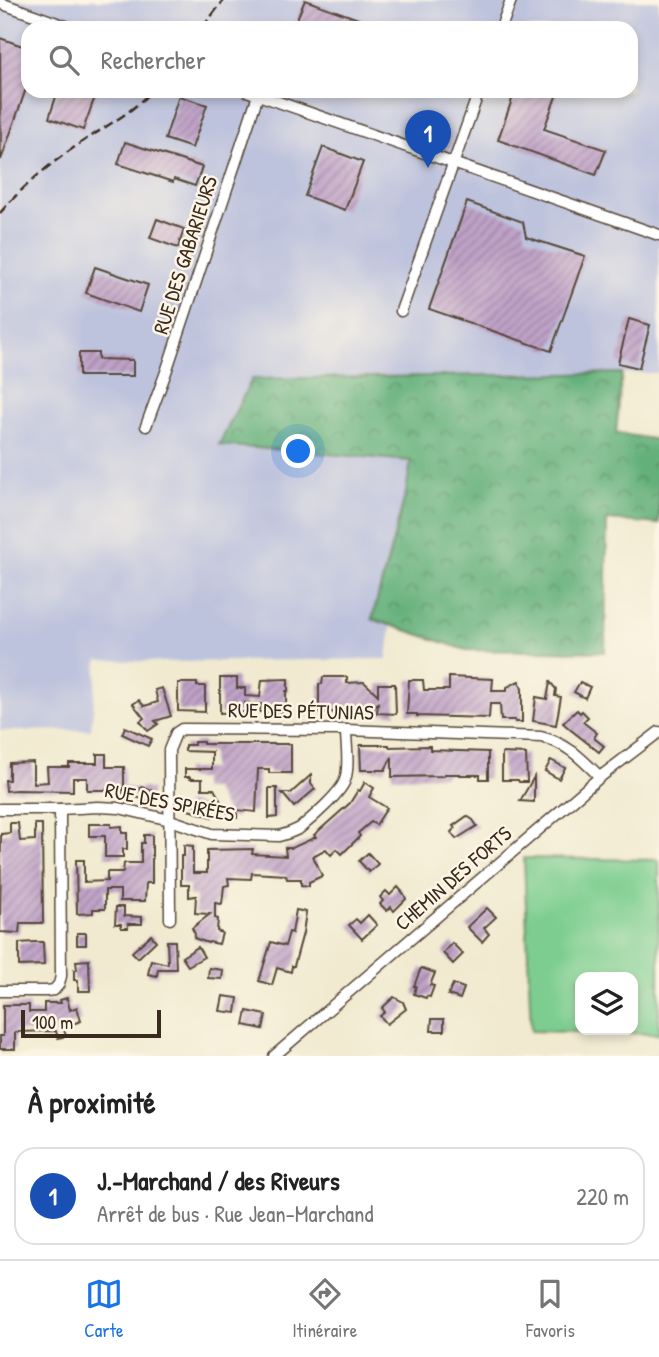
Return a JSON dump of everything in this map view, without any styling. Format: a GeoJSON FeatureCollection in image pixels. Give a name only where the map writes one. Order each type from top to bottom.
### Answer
{"type":"FeatureCollection","features":[{"type":"Feature","properties":{"kind":"street"},"geometry":{"type":"LineString","coordinates":[[503,21],[510,0]]}},
{"type":"Feature","properties":{"kind":"street"},"geometry":{"type":"LineString","coordinates":[[0,2],[52,21]]}},
{"type":"Feature","properties":{"kind":"street","name":"RUE DES GABARIEURS"},"geometry":{"type":"LineString","coordinates":[[146,426],[257,98]]}},
{"type":"Feature","properties":{"kind":"street"},"geometry":{"type":"LineString","coordinates":[[267,98],[659,235]]}},
{"type":"Feature","properties":{"kind":"street"},"geometry":{"type":"LineString","coordinates":[[401,311],[476,98]]}},
{"type":"Feature","properties":{"kind":"street","name":"RUE DES PÉTUNIAS"},"geometry":{"type":"LineString","coordinates":[[170,919],[169,750],[176,733],[182,729],[346,730],[541,737],[566,746],[582,758],[600,778]]}},
{"type":"Feature","properties":{"kind":"street","name":"RUE DES SPIRÉES"},"geometry":{"type":"LineString","coordinates":[[0,808],[119,808],[170,820],[212,834],[279,836],[299,828],[342,787],[347,769],[346,730]]}},
{"type":"Feature","properties":{"kind":"street","name":"CHEMIN DES FORTS"},"geometry":{"type":"LineString","coordinates":[[274,1056],[600,778],[659,732]]}},
{"type":"Feature","properties":{"kind":"street"},"geometry":{"type":"LineString","coordinates":[[0,991],[46,991],[54,990],[59,984],[60,809]]}},
{"type":"Feature","properties":{"kind":"shaded area"},"geometry":{"type":"Polygon","coordinates":[[[0,0],[659,0],[659,373],[252,379],[219,444],[411,461],[387,659],[165,662],[98,660],[91,730],[0,731],[0,0]]]}},
{"type":"Feature","properties":{"kind":"green space"},"geometry":{"type":"Polygon","coordinates":[[[622,373],[616,433],[659,440],[659,524],[607,520],[605,652],[466,650],[372,619],[406,492],[411,461],[219,445],[252,379],[622,373]]]}},
{"type":"Feature","properties":{"kind":"green space"},"geometry":{"type":"Polygon","coordinates":[[[524,858],[659,860],[659,1034],[638,1034],[638,972],[575,972],[575,1032],[531,1031],[524,858]]]}},
{"type":"Feature","properties":{"kind":"building"},"geometry":{"type":"Polygon","coordinates":[[[305,0],[361,20],[361,21],[296,21],[305,0]]]}},
{"type":"Feature","properties":{"kind":"building"},"geometry":{"type":"Polygon","coordinates":[[[0,38],[21,46],[23,98],[1,160],[0,38]]]}},
{"type":"Feature","properties":{"kind":"building"},"geometry":{"type":"Polygon","coordinates":[[[56,98],[94,98],[83,130],[49,118],[56,98]]]}},
{"type":"Feature","properties":{"kind":"building"},"geometry":{"type":"Polygon","coordinates":[[[178,98],[207,105],[192,148],[165,139],[178,98]]]}},
{"type":"Feature","properties":{"kind":"building"},"geometry":{"type":"Polygon","coordinates":[[[513,98],[555,98],[544,129],[606,150],[596,175],[498,140],[513,98]]]}},
{"type":"Feature","properties":{"kind":"building"},"geometry":{"type":"Polygon","coordinates":[[[125,142],[202,167],[195,186],[174,179],[173,182],[118,164],[125,142]]]}},
{"type":"Feature","properties":{"kind":"building"},"geometry":{"type":"Polygon","coordinates":[[[323,147],[363,162],[345,210],[305,196],[323,147]]]}},
{"type":"Feature","properties":{"kind":"building"},"geometry":{"type":"Polygon","coordinates":[[[467,202],[523,222],[526,237],[585,256],[551,351],[429,309],[467,202]]]}},
{"type":"Feature","properties":{"kind":"building"},"geometry":{"type":"Polygon","coordinates":[[[157,219],[184,229],[178,248],[150,238],[157,219]]]}},
{"type":"Feature","properties":{"kind":"building"},"geometry":{"type":"Polygon","coordinates":[[[95,267],[148,285],[139,312],[86,293],[95,267]]]}},
{"type":"Feature","properties":{"kind":"building"},"geometry":{"type":"Polygon","coordinates":[[[629,319],[650,325],[639,368],[618,363],[629,319]]]}},
{"type":"Feature","properties":{"kind":"building"},"geometry":{"type":"Polygon","coordinates":[[[79,353],[98,353],[98,359],[133,360],[133,376],[79,376],[79,353]]]}},
{"type":"Feature","properties":{"kind":"building"},"geometry":{"type":"Polygon","coordinates":[[[323,677],[347,677],[347,683],[364,682],[378,695],[378,684],[395,684],[396,714],[377,713],[378,703],[364,713],[319,712],[319,684],[322,684],[323,677]]]}},
{"type":"Feature","properties":{"kind":"building"},"geometry":{"type":"Polygon","coordinates":[[[449,677],[493,679],[492,691],[507,691],[507,687],[519,681],[522,689],[522,722],[501,720],[500,704],[490,704],[489,718],[407,714],[409,680],[423,680],[424,690],[449,690],[449,677]]]}},
{"type":"Feature","properties":{"kind":"building"},"geometry":{"type":"Polygon","coordinates":[[[220,678],[237,678],[237,688],[245,688],[245,696],[260,697],[262,680],[288,679],[286,712],[260,712],[261,704],[245,703],[245,712],[220,713],[220,678]]]}},
{"type":"Feature","properties":{"kind":"building"},"geometry":{"type":"Polygon","coordinates":[[[550,682],[556,689],[555,696],[561,697],[556,725],[533,721],[536,697],[547,699],[550,682]]]}},
{"type":"Feature","properties":{"kind":"building"},"geometry":{"type":"Polygon","coordinates":[[[580,682],[590,687],[585,698],[574,692],[580,682]]]}},
{"type":"Feature","properties":{"kind":"building"},"geometry":{"type":"Polygon","coordinates":[[[178,683],[205,686],[205,712],[178,711],[178,683]]]}},
{"type":"Feature","properties":{"kind":"building"},"geometry":{"type":"Polygon","coordinates":[[[162,688],[171,716],[155,721],[158,724],[148,731],[140,721],[144,718],[133,704],[139,700],[144,706],[158,702],[155,690],[162,688]]]}},
{"type":"Feature","properties":{"kind":"building"},"geometry":{"type":"Polygon","coordinates":[[[577,710],[588,717],[583,722],[597,733],[594,738],[604,746],[599,752],[563,723],[577,710]]]}},
{"type":"Feature","properties":{"kind":"building"},"geometry":{"type":"Polygon","coordinates":[[[125,727],[152,739],[148,746],[122,734],[125,727]]]}},
{"type":"Feature","properties":{"kind":"building"},"geometry":{"type":"Polygon","coordinates":[[[194,742],[291,744],[291,773],[269,773],[269,769],[258,769],[256,812],[237,810],[237,818],[230,818],[214,789],[202,789],[202,779],[185,777],[185,769],[212,769],[212,752],[185,751],[185,745],[194,745],[194,742]]]}},
{"type":"Feature","properties":{"kind":"building"},"geometry":{"type":"Polygon","coordinates":[[[360,745],[430,746],[430,750],[488,752],[488,779],[480,779],[480,775],[460,774],[392,777],[392,757],[385,770],[361,770],[360,745]]]}},
{"type":"Feature","properties":{"kind":"building"},"geometry":{"type":"Polygon","coordinates":[[[502,753],[526,754],[527,782],[502,780],[502,753]]]}},
{"type":"Feature","properties":{"kind":"building"},"geometry":{"type":"Polygon","coordinates":[[[97,754],[106,754],[106,767],[124,767],[124,790],[87,790],[87,778],[73,778],[73,791],[6,791],[5,780],[9,780],[9,763],[33,762],[33,783],[48,782],[47,767],[69,767],[69,763],[97,763],[97,754]]]}},
{"type":"Feature","properties":{"kind":"building"},"geometry":{"type":"Polygon","coordinates":[[[551,760],[565,768],[559,779],[545,771],[551,760]]]}},
{"type":"Feature","properties":{"kind":"building"},"geometry":{"type":"Polygon","coordinates":[[[311,775],[311,784],[315,789],[294,807],[282,793],[291,793],[311,775]]]}},
{"type":"Feature","properties":{"kind":"building"},"geometry":{"type":"Polygon","coordinates":[[[534,777],[534,802],[520,801],[534,777]]]}},
{"type":"Feature","properties":{"kind":"building"},"geometry":{"type":"Polygon","coordinates":[[[365,782],[374,788],[369,797],[387,808],[376,825],[371,822],[358,833],[360,836],[342,854],[337,849],[331,855],[326,849],[313,856],[322,876],[309,882],[309,886],[301,885],[301,879],[287,879],[286,875],[252,873],[251,879],[228,878],[229,885],[224,886],[222,904],[215,903],[217,931],[222,933],[219,944],[194,938],[192,928],[210,914],[195,913],[196,896],[189,897],[189,885],[181,885],[181,856],[184,856],[184,845],[193,846],[193,873],[207,873],[207,850],[253,849],[252,854],[286,856],[285,848],[292,848],[316,837],[314,835],[350,803],[365,782]]]}},
{"type":"Feature","properties":{"kind":"building"},"geometry":{"type":"Polygon","coordinates":[[[125,786],[152,790],[149,801],[123,793],[125,786]]]}},
{"type":"Feature","properties":{"kind":"building"},"geometry":{"type":"Polygon","coordinates":[[[269,788],[277,788],[277,817],[269,818],[269,788]]]}},
{"type":"Feature","properties":{"kind":"building"},"geometry":{"type":"Polygon","coordinates":[[[187,802],[214,810],[212,817],[185,809],[187,802]]]}},
{"type":"Feature","properties":{"kind":"building"},"geometry":{"type":"Polygon","coordinates":[[[467,816],[477,826],[456,839],[451,832],[455,828],[453,826],[467,816]]]}},
{"type":"Feature","properties":{"kind":"building"},"geometry":{"type":"Polygon","coordinates":[[[10,823],[18,823],[20,841],[35,840],[35,824],[42,824],[43,923],[20,923],[19,933],[0,932],[1,834],[10,833],[10,823]]]}},
{"type":"Feature","properties":{"kind":"building"},"geometry":{"type":"Polygon","coordinates":[[[89,824],[122,826],[122,833],[127,833],[127,849],[123,849],[123,857],[105,857],[105,836],[89,836],[89,824]]]}},
{"type":"Feature","properties":{"kind":"building"},"geometry":{"type":"Polygon","coordinates":[[[144,835],[152,835],[152,883],[146,883],[145,901],[120,901],[120,890],[105,890],[105,909],[93,909],[93,913],[77,914],[76,860],[84,860],[84,882],[107,881],[107,872],[123,872],[124,863],[141,863],[141,843],[144,843],[144,835]]]}},
{"type":"Feature","properties":{"kind":"building"},"geometry":{"type":"Polygon","coordinates":[[[368,853],[378,864],[369,872],[359,861],[368,853]]]}},
{"type":"Feature","properties":{"kind":"building"},"geometry":{"type":"Polygon","coordinates":[[[398,887],[406,899],[394,911],[391,907],[387,911],[380,904],[383,901],[380,897],[386,891],[390,895],[398,887]]]}},
{"type":"Feature","properties":{"kind":"building"},"geometry":{"type":"Polygon","coordinates":[[[116,907],[124,907],[124,916],[142,917],[142,924],[128,924],[128,928],[121,928],[121,924],[115,924],[116,907]]]}},
{"type":"Feature","properties":{"kind":"building"},"geometry":{"type":"Polygon","coordinates":[[[487,908],[496,917],[484,928],[489,934],[482,942],[467,927],[487,908]]]}},
{"type":"Feature","properties":{"kind":"building"},"geometry":{"type":"Polygon","coordinates":[[[296,910],[306,912],[303,933],[291,972],[277,968],[272,985],[259,981],[271,942],[285,946],[289,932],[292,933],[296,910]]]}},
{"type":"Feature","properties":{"kind":"building"},"geometry":{"type":"Polygon","coordinates":[[[368,915],[377,925],[362,939],[349,925],[356,919],[360,923],[368,915]]]}},
{"type":"Feature","properties":{"kind":"building"},"geometry":{"type":"Polygon","coordinates":[[[77,933],[86,933],[86,945],[77,945],[77,933]]]}},
{"type":"Feature","properties":{"kind":"building"},"geometry":{"type":"Polygon","coordinates":[[[151,935],[156,941],[138,958],[132,952],[151,935]]]}},
{"type":"Feature","properties":{"kind":"building"},"geometry":{"type":"Polygon","coordinates":[[[167,941],[175,941],[176,969],[158,969],[157,976],[148,974],[151,960],[168,964],[167,941]]]}},
{"type":"Feature","properties":{"kind":"building"},"geometry":{"type":"Polygon","coordinates":[[[43,942],[44,965],[19,966],[19,943],[43,942]]]}},
{"type":"Feature","properties":{"kind":"building"},"geometry":{"type":"Polygon","coordinates":[[[452,943],[463,954],[453,964],[443,953],[452,943]]]}},
{"type":"Feature","properties":{"kind":"building"},"geometry":{"type":"Polygon","coordinates":[[[198,947],[204,957],[188,966],[182,957],[198,947]]]}},
{"type":"Feature","properties":{"kind":"building"},"geometry":{"type":"Polygon","coordinates":[[[89,960],[90,991],[78,991],[78,980],[74,980],[76,961],[89,960]]]}},
{"type":"Feature","properties":{"kind":"building"},"geometry":{"type":"Polygon","coordinates":[[[209,968],[223,970],[222,979],[208,978],[209,968]]]}},
{"type":"Feature","properties":{"kind":"building"},"geometry":{"type":"Polygon","coordinates":[[[421,968],[435,973],[430,985],[434,986],[430,997],[426,998],[414,994],[421,968]]]}},
{"type":"Feature","properties":{"kind":"building"},"geometry":{"type":"Polygon","coordinates":[[[453,984],[464,988],[460,999],[448,995],[453,984]]]}},
{"type":"Feature","properties":{"kind":"building"},"geometry":{"type":"Polygon","coordinates":[[[223,996],[238,998],[236,1013],[220,1011],[223,996]]]}},
{"type":"Feature","properties":{"kind":"building"},"geometry":{"type":"Polygon","coordinates":[[[394,997],[403,1002],[406,1009],[387,1024],[380,1016],[385,1012],[382,1008],[394,997]]]}},
{"type":"Feature","properties":{"kind":"building"},"geometry":{"type":"Polygon","coordinates":[[[67,998],[70,1010],[77,1007],[81,1021],[63,1027],[66,1036],[58,1038],[56,1031],[15,1032],[15,1049],[0,1049],[0,1036],[3,1036],[3,1005],[29,1005],[29,1012],[44,1012],[44,1003],[61,1003],[60,1000],[67,998]]]}},
{"type":"Feature","properties":{"kind":"building"},"geometry":{"type":"Polygon","coordinates":[[[247,1011],[266,1015],[263,1029],[244,1025],[247,1011]]]}},
{"type":"Feature","properties":{"kind":"building"},"geometry":{"type":"Polygon","coordinates":[[[432,1019],[444,1019],[444,1031],[431,1031],[432,1019]]]}},
{"type":"Feature","properties":{"kind":"railway"},"geometry":{"type":"LineString","coordinates":[[208,21],[224,0]]}},
{"type":"Feature","properties":{"kind":"railway"},"geometry":{"type":"LineString","coordinates":[[0,213],[49,166],[145,98]]}},
{"type":"Feature","properties":{"kind":"place","name":"J.-Marchand / des Riveurs"},"geometry":{"type":"Point","coordinates":[428,168]}}]}
